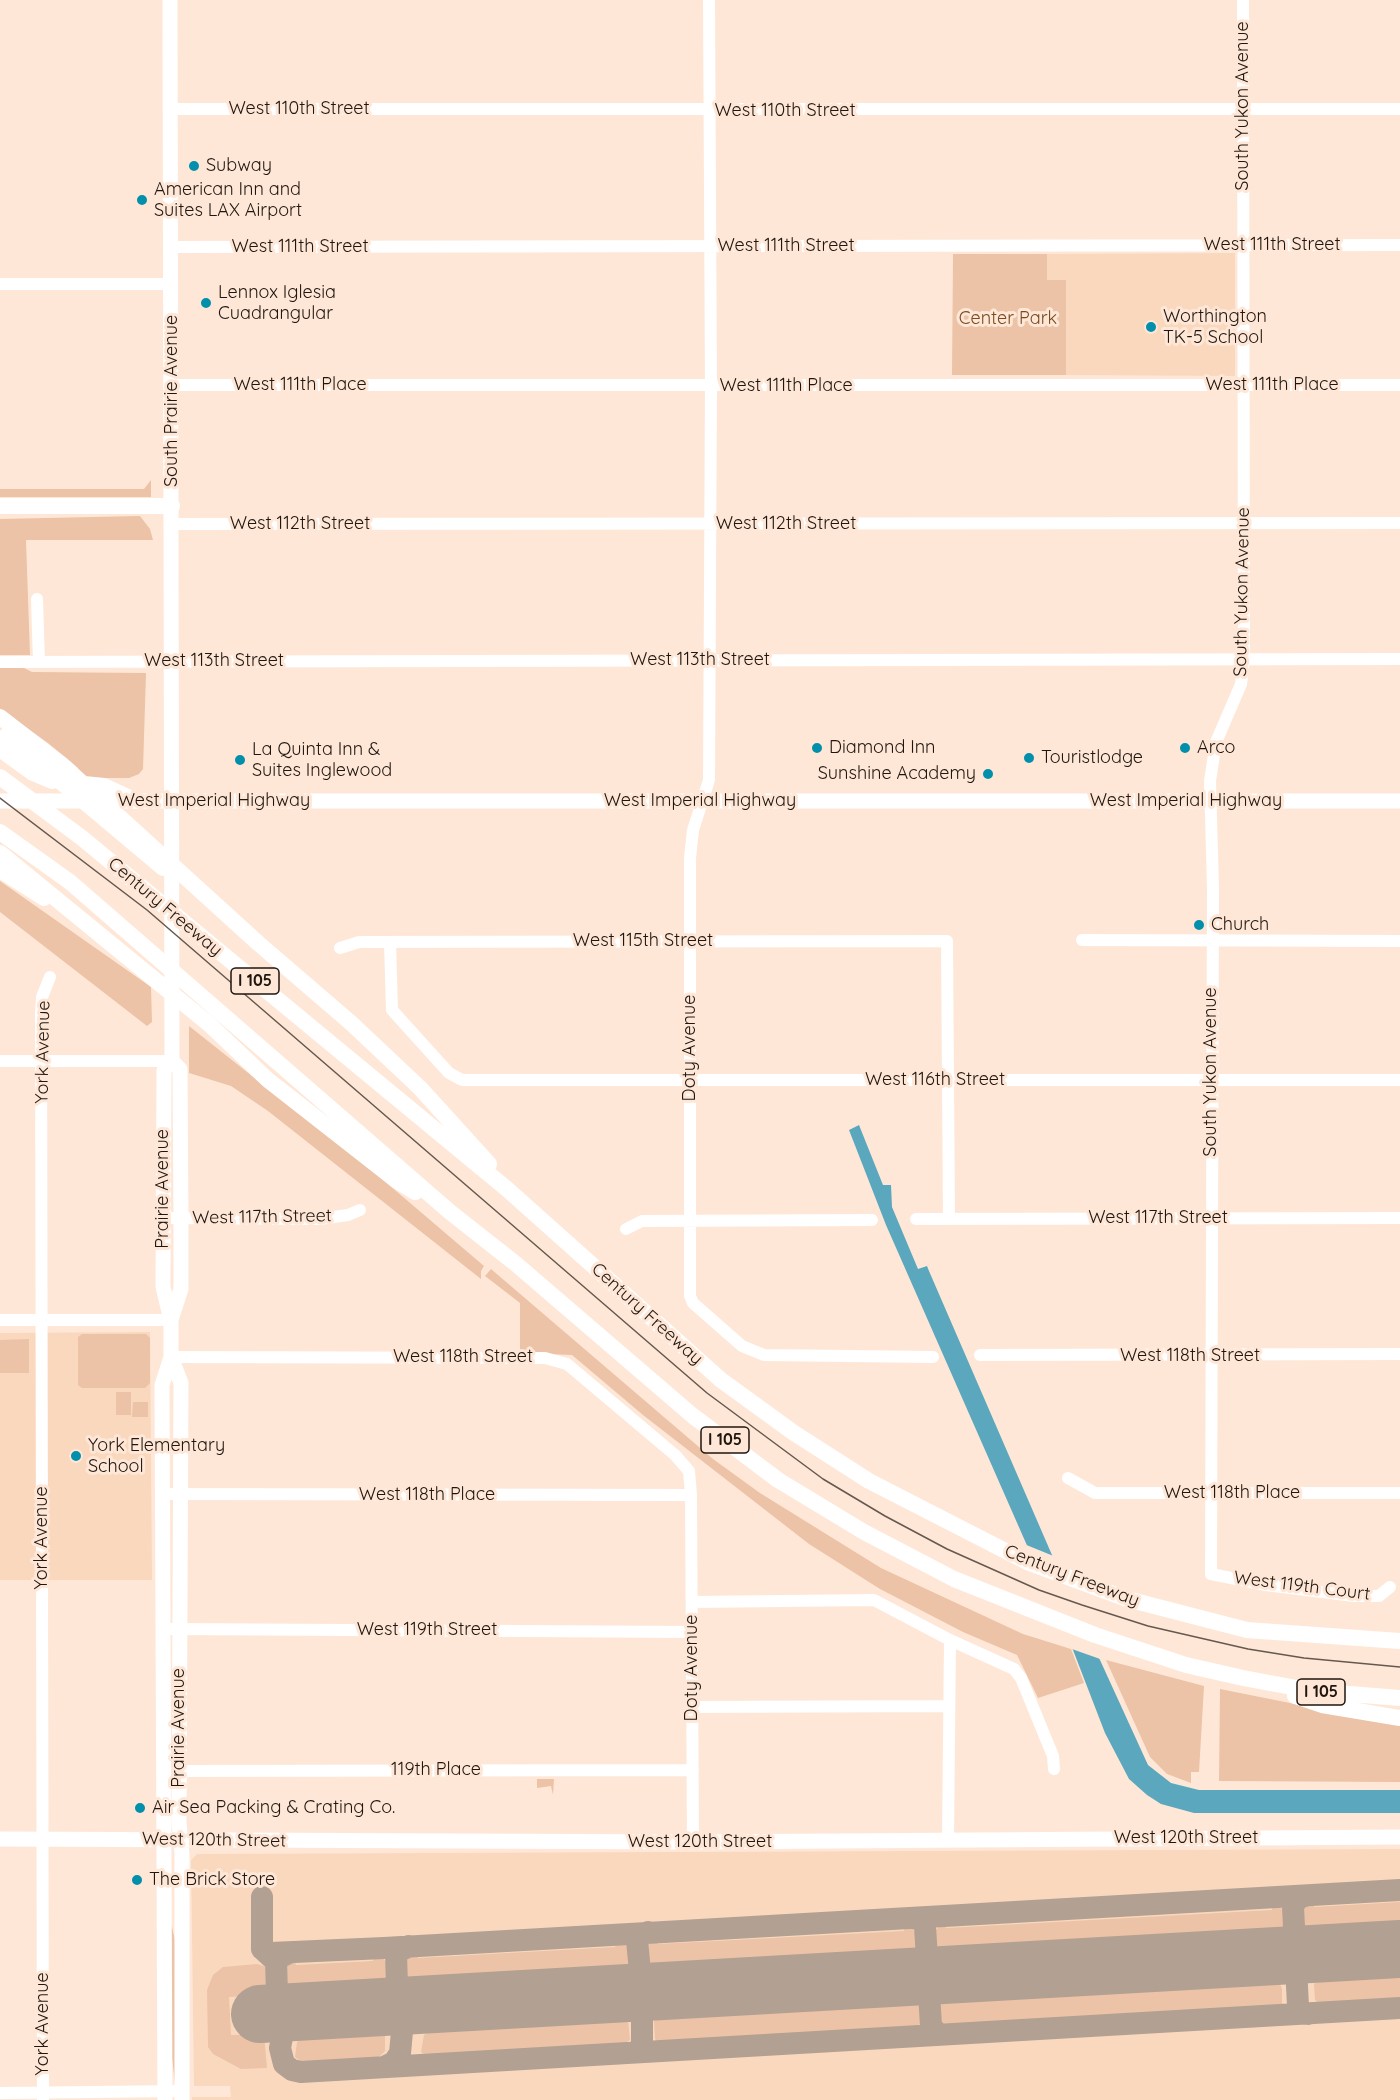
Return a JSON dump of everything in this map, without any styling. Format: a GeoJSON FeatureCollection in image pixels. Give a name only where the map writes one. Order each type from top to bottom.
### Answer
{"type":"FeatureCollection","features":[{"type":"Feature","properties":{"kind":"highway"},"geometry":{"type":"LineString","coordinates":[[0,506],[172,506]]}},
{"type":"Feature","properties":{"kind":"highway"},"geometry":{"type":"LineString","coordinates":[[0,717],[61,764],[258,943],[351,1023],[420,1088],[484,1158],[507,1189]]}},
{"type":"Feature","properties":{"kind":"highway"},"geometry":{"type":"LineString","coordinates":[[0,731],[126,839],[258,943]]}},
{"type":"Feature","properties":{"kind":"highway"},"geometry":{"type":"LineString","coordinates":[[0,749],[46,780],[104,786],[136,801]]}},
{"type":"Feature","properties":{"kind":"highway","name":"Century Freeway"},"geometry":{"type":"LineString","coordinates":[[0,777],[82,838],[507,1189],[721,1380],[794,1434],[869,1481],[1027,1562],[1128,1599],[1189,1617],[1247,1630],[1400,1641]]}},
{"type":"Feature","properties":{"kind":"highway","name":"I 105"},"geometry":{"type":"LineString","coordinates":[[0,832],[70,882],[450,1212],[516,1264],[693,1416],[778,1480],[864,1532],[954,1579],[1036,1614],[1095,1635],[1186,1665],[1243,1678],[1312,1691],[1400,1698]]}},
{"type":"Feature","properties":{"kind":"highway"},"geometry":{"type":"LineString","coordinates":[[0,853],[209,1023],[268,1080],[397,1181],[450,1212]]}},
{"type":"Feature","properties":{"kind":"highway"},"geometry":{"type":"LineString","coordinates":[[0,870],[115,945]]}},
{"type":"Feature","properties":{"kind":"highway"},"geometry":{"type":"LineString","coordinates":[[1243,1678],[1322,1705],[1400,1718]]}},
{"type":"Feature","properties":{"kind":"main road","name":"South Prairie Avenue"},"geometry":{"type":"LineString","coordinates":[[170,0],[171,801]]}},
{"type":"Feature","properties":{"kind":"main road","name":"West Imperial Highway"},"geometry":{"type":"LineString","coordinates":[[0,801],[1400,801]]}},
{"type":"Feature","properties":{"kind":"main road","name":"Prairie Avenue"},"geometry":{"type":"LineString","coordinates":[[165,2096],[162,1385],[171,1357],[171,1320],[162,1287],[164,1070],[172,1060],[171,801]]}},
{"type":"Feature","properties":{"kind":"main road","name":"Prairie Avenue"},"geometry":{"type":"LineString","coordinates":[[171,1320],[180,1289],[181,1218],[180,1069],[172,1060]]}},
{"type":"Feature","properties":{"kind":"main road","name":"Prairie Avenue"},"geometry":{"type":"LineString","coordinates":[[171,1357],[180,1383],[182,2096]]}},
{"type":"Feature","properties":{"kind":"main road","name":"West 120th Street"},"geometry":{"type":"LineString","coordinates":[[0,1839],[693,1842],[1400,1837]]}},
{"type":"Feature","properties":{"kind":"street","name":"Doty Avenue"},"geometry":{"type":"LineString","coordinates":[[709,0],[711,386],[709,780],[693,830],[690,858],[690,1296],[693,1303],[742,1347],[764,1355],[933,1357]]}},
{"type":"Feature","properties":{"kind":"street","name":"South Yukon Avenue"},"geometry":{"type":"LineString","coordinates":[[1211,1574],[1210,801],[1212,763],[1216,742],[1241,684],[1244,658],[1243,0]]}},
{"type":"Feature","properties":{"kind":"street","name":"West 110th Street"},"geometry":{"type":"LineString","coordinates":[[171,109],[1400,110]]}},
{"type":"Feature","properties":{"kind":"street","name":"West 111th Street"},"geometry":{"type":"LineString","coordinates":[[171,247],[1400,245]]}},
{"type":"Feature","properties":{"kind":"street"},"geometry":{"type":"LineString","coordinates":[[0,284],[172,284]]}},
{"type":"Feature","properties":{"kind":"street","name":"West 111th Place"},"geometry":{"type":"LineString","coordinates":[[172,385],[1400,385]]}},
{"type":"Feature","properties":{"kind":"street","name":"West 112th Street"},"geometry":{"type":"LineString","coordinates":[[172,524],[1400,523]]}},
{"type":"Feature","properties":{"kind":"street"},"geometry":{"type":"LineString","coordinates":[[37,599],[39,662]]}},
{"type":"Feature","properties":{"kind":"street","name":"West 113th Street"},"geometry":{"type":"LineString","coordinates":[[0,662],[1400,659]]}},
{"type":"Feature","properties":{"kind":"street"},"geometry":{"type":"LineString","coordinates":[[1082,940],[1400,940]]}},
{"type":"Feature","properties":{"kind":"street","name":"West 115th Street"},"geometry":{"type":"LineString","coordinates":[[340,948],[359,942],[947,941],[948,1080]]}},
{"type":"Feature","properties":{"kind":"street","name":"West 116th Street"},"geometry":{"type":"LineString","coordinates":[[390,942],[392,1010],[449,1073],[470,1081],[1400,1080]]}},
{"type":"Feature","properties":{"kind":"street","name":"York Avenue"},"geometry":{"type":"LineString","coordinates":[[44,2096],[41,1012],[42,997],[50,977]]}},
{"type":"Feature","properties":{"kind":"street"},"geometry":{"type":"LineString","coordinates":[[0,1061],[172,1060]]}},
{"type":"Feature","properties":{"kind":"street"},"geometry":{"type":"LineString","coordinates":[[948,1080],[949,1219]]}},
{"type":"Feature","properties":{"kind":"street","name":"West 117th Street"},"geometry":{"type":"LineString","coordinates":[[163,1218],[320,1219],[360,1210]]}},
{"type":"Feature","properties":{"kind":"street","name":"West 117th Street"},"geometry":{"type":"LineString","coordinates":[[916,1219],[1400,1218]]}},
{"type":"Feature","properties":{"kind":"street"},"geometry":{"type":"LineString","coordinates":[[626,1229],[642,1221],[691,1219],[872,1220]]}},
{"type":"Feature","properties":{"kind":"street"},"geometry":{"type":"LineString","coordinates":[[0,1320],[171,1320]]}},
{"type":"Feature","properties":{"kind":"street","name":"West 118th Street"},"geometry":{"type":"LineString","coordinates":[[980,1355],[1400,1354]]}},
{"type":"Feature","properties":{"kind":"street","name":"West 118th Street"},"geometry":{"type":"LineString","coordinates":[[171,1357],[519,1357],[556,1360],[567,1365],[675,1455],[689,1471],[691,1495]]}},
{"type":"Feature","properties":{"kind":"street","name":"West 118th Place"},"geometry":{"type":"LineString","coordinates":[[1068,1478],[1095,1493],[1400,1493]]}},
{"type":"Feature","properties":{"kind":"street","name":"West 118th Place"},"geometry":{"type":"LineString","coordinates":[[162,1494],[691,1495]]}},
{"type":"Feature","properties":{"kind":"street","name":"Doty Avenue"},"geometry":{"type":"LineString","coordinates":[[691,1495],[693,1842]]}},
{"type":"Feature","properties":{"kind":"street","name":"West 119th Court"},"geometry":{"type":"LineString","coordinates":[[1211,1574],[1266,1585],[1354,1596],[1379,1596],[1390,1587]]}},
{"type":"Feature","properties":{"kind":"street"},"geometry":{"type":"LineString","coordinates":[[692,1602],[874,1600],[950,1640],[1003,1662],[1017,1672],[1053,1756],[1054,1769]]}},
{"type":"Feature","properties":{"kind":"street","name":"West 119th Street"},"geometry":{"type":"LineString","coordinates":[[162,1629],[692,1632]]}},
{"type":"Feature","properties":{"kind":"street"},"geometry":{"type":"LineString","coordinates":[[948,1839],[950,1640]]}},
{"type":"Feature","properties":{"kind":"street"},"geometry":{"type":"LineString","coordinates":[[692,1707],[949,1706]]}},
{"type":"Feature","properties":{"kind":"street","name":"119th Place"},"geometry":{"type":"LineString","coordinates":[[180,1771],[693,1770]]}},
{"type":"Feature","properties":{"kind":"street"},"geometry":{"type":"LineString","coordinates":[[0,2092],[44,2096],[182,2096]]}},
{"type":"Feature","properties":{"kind":"shaded area","name":"Worthington TK-5 School"},"geometry":{"type":"Polygon","coordinates":[[[1235,253],[1235,376],[1066,375],[1066,280],[1047,280],[1047,254],[1235,253]]]}},
{"type":"Feature","properties":{"kind":"shaded area","name":"York Elementary School"},"geometry":{"type":"Polygon","coordinates":[[[150,1332],[152,1580],[0,1580],[0,1333],[150,1332]]]}},
{"type":"Feature","properties":{"kind":"shaded area"},"geometry":{"type":"Polygon","coordinates":[[[1400,1849],[1400,2100],[192,2100],[192,2097],[231,2097],[230,2086],[194,2086],[191,1860],[197,1854],[1400,1849]]]}},
{"type":"Feature","properties":{"kind":"green space","name":"Center Park"},"geometry":{"type":"Polygon","coordinates":[[[953,254],[1047,254],[1047,280],[1066,280],[1066,375],[952,375],[953,254]]]}},
{"type":"Feature","properties":{"kind":"green space"},"geometry":{"type":"Polygon","coordinates":[[[151,480],[151,497],[0,497],[0,489],[144,489],[151,480]]]}},
{"type":"Feature","properties":{"kind":"green space"},"geometry":{"type":"Polygon","coordinates":[[[140,516],[150,529],[153,540],[26,540],[30,655],[0,655],[0,519],[140,516]]]}},
{"type":"Feature","properties":{"kind":"green space"},"geometry":{"type":"Polygon","coordinates":[[[0,668],[24,668],[32,672],[146,673],[143,769],[139,774],[129,778],[85,778],[77,767],[48,743],[0,709],[0,668]]]}},
{"type":"Feature","properties":{"kind":"green space"},"geometry":{"type":"Polygon","coordinates":[[[0,881],[151,987],[152,1022],[147,1026],[0,912],[0,881]]]}},
{"type":"Feature","properties":{"kind":"green space"},"geometry":{"type":"Polygon","coordinates":[[[189,1026],[382,1179],[484,1266],[481,1279],[268,1111],[231,1086],[189,1073],[189,1026]]]}},
{"type":"Feature","properties":{"kind":"green space"},"geometry":{"type":"Polygon","coordinates":[[[491,1269],[713,1459],[760,1493],[881,1568],[1023,1634],[1071,1649],[1084,1683],[1038,1698],[1017,1655],[963,1632],[880,1589],[809,1544],[643,1415],[572,1355],[520,1353],[520,1303],[485,1276],[491,1269]]]}},
{"type":"Feature","properties":{"kind":"green space"},"geometry":{"type":"Polygon","coordinates":[[[82,1334],[146,1334],[150,1338],[150,1383],[145,1388],[82,1388],[78,1385],[78,1337],[82,1334]]]}},
{"type":"Feature","properties":{"kind":"green space"},"geometry":{"type":"Polygon","coordinates":[[[29,1339],[29,1373],[0,1373],[0,1340],[29,1339]]]}},
{"type":"Feature","properties":{"kind":"green space"},"geometry":{"type":"Polygon","coordinates":[[[116,1392],[131,1392],[131,1415],[116,1415],[116,1392]]]}},
{"type":"Feature","properties":{"kind":"green space"},"geometry":{"type":"Polygon","coordinates":[[[133,1402],[148,1402],[148,1417],[132,1417],[133,1402]]]}},
{"type":"Feature","properties":{"kind":"green space"},"geometry":{"type":"Polygon","coordinates":[[[1106,1660],[1204,1686],[1199,1772],[1191,1772],[1191,1783],[1167,1774],[1150,1757],[1106,1660]]]}},
{"type":"Feature","properties":{"kind":"green space"},"geometry":{"type":"Polygon","coordinates":[[[1220,1689],[1400,1725],[1400,1782],[1219,1781],[1220,1689]]]}},
{"type":"Feature","properties":{"kind":"green space"},"geometry":{"type":"Polygon","coordinates":[[[537,1779],[554,1779],[553,1795],[551,1786],[537,1788],[537,1779]]]}},
{"type":"Feature","properties":{"kind":"green space"},"geometry":{"type":"Polygon","coordinates":[[[1400,1902],[1400,1926],[1312,1931],[1312,1936],[1305,1934],[1301,1928],[1301,1911],[1311,1904],[1314,1904],[1314,1907],[1400,1902]]]}},
{"type":"Feature","properties":{"kind":"green space"},"geometry":{"type":"Polygon","coordinates":[[[1272,1907],[1281,1908],[1285,1912],[1287,1930],[1282,1936],[1278,1932],[943,1951],[942,1956],[934,1949],[934,1931],[942,1925],[947,1928],[1272,1910],[1272,1907]]]}},
{"type":"Feature","properties":{"kind":"green space"},"geometry":{"type":"Polygon","coordinates":[[[171,1923],[175,1940],[175,2082],[170,2043],[171,1923]]]}},
{"type":"Feature","properties":{"kind":"green space"},"geometry":{"type":"Polygon","coordinates":[[[909,1927],[918,1934],[919,1951],[913,1958],[910,1958],[909,1954],[654,1968],[653,1972],[645,1965],[646,1946],[653,1941],[657,1941],[658,1944],[904,1931],[904,1928],[909,1927]]]}},
{"type":"Feature","properties":{"kind":"green space"},"geometry":{"type":"Polygon","coordinates":[[[616,1944],[626,1945],[629,1951],[630,1969],[624,1974],[622,1969],[415,1981],[414,1987],[408,1985],[405,1978],[404,1963],[411,1956],[418,1956],[418,1958],[615,1947],[616,1944]]]}},
{"type":"Feature","properties":{"kind":"green space"},"geometry":{"type":"Polygon","coordinates":[[[373,1957],[383,1958],[388,1965],[389,1980],[382,1987],[379,1983],[293,1988],[293,1993],[289,1994],[283,1986],[282,1972],[288,1963],[295,1962],[296,1965],[373,1961],[373,1957]]]}},
{"type":"Feature","properties":{"kind":"green space"},"geometry":{"type":"Polygon","coordinates":[[[257,1964],[264,1966],[268,1971],[268,1991],[262,1995],[229,1997],[231,2035],[264,2034],[267,2068],[241,2069],[213,2054],[208,2047],[207,1990],[213,1975],[223,1967],[257,1964]]]}},
{"type":"Feature","properties":{"kind":"green space"},"geometry":{"type":"Polygon","coordinates":[[[1400,1974],[1400,2000],[1320,2004],[1315,2000],[1314,1984],[1320,1979],[1400,1974]]]}},
{"type":"Feature","properties":{"kind":"green space"},"geometry":{"type":"Polygon","coordinates":[[[1273,1982],[1280,1984],[1282,1989],[1282,2004],[1274,2008],[946,2026],[938,2020],[938,2006],[945,2000],[1273,1982]]]}},
{"type":"Feature","properties":{"kind":"green space"},"geometry":{"type":"Polygon","coordinates":[[[916,2002],[921,2007],[922,2021],[917,2028],[658,2042],[655,2039],[654,2021],[660,2016],[916,2002]]]}},
{"type":"Feature","properties":{"kind":"green space"},"geometry":{"type":"Polygon","coordinates":[[[626,2018],[630,2040],[624,2044],[426,2056],[421,2052],[424,2035],[435,2029],[626,2018]]]}},
{"type":"Feature","properties":{"kind":"green space"},"geometry":{"type":"Polygon","coordinates":[[[375,2028],[385,2033],[385,2051],[378,2058],[303,2063],[295,2057],[297,2042],[310,2032],[315,2031],[315,2037],[375,2033],[375,2028]]]}},
{"type":"Feature","properties":{"kind":"water"},"geometry":{"type":"Polygon","coordinates":[[[859,1125],[883,1185],[891,1185],[892,1207],[918,1269],[927,1266],[1052,1555],[1148,1765],[1171,1783],[1199,1790],[1400,1790],[1400,1813],[1194,1813],[1161,1804],[1129,1779],[1105,1733],[1073,1650],[886,1225],[849,1130],[859,1125]]]}},
{"type":"Feature","properties":{"kind":"pier"},"geometry":{"type":"Polygon","coordinates":[[[1024,1544],[1056,1557],[1103,1660],[1069,1648],[1024,1544]]]}},
{"type":"Feature","properties":{"kind":"taxiway"},"geometry":{"type":"LineString","coordinates":[[262,1949],[271,1953],[384,1948],[1400,1890]]}},
{"type":"Feature","properties":{"kind":"taxiway"},"geometry":{"type":"LineString","coordinates":[[1305,1896],[1297,1899],[1293,1907],[1298,2006],[1300,2011],[1308,2014]]}},
{"type":"Feature","properties":{"kind":"taxiway"},"geometry":{"type":"LineString","coordinates":[[262,1897],[262,1949],[274,1960]]}},
{"type":"Feature","properties":{"kind":"taxiway"},"geometry":{"type":"LineString","coordinates":[[913,1918],[921,1920],[925,1926],[931,2026],[938,2034]]}},
{"type":"Feature","properties":{"kind":"taxiway"},"geometry":{"type":"LineString","coordinates":[[637,2051],[642,2045],[642,2015],[645,2008],[657,1996],[670,1991],[650,1985],[640,1972],[637,1940],[640,1935],[648,1932]]}},
{"type":"Feature","properties":{"kind":"taxiway"},"geometry":{"type":"LineString","coordinates":[[1295,1938],[1304,1950],[1316,1954]]}},
{"type":"Feature","properties":{"kind":"taxiway"},"geometry":{"type":"LineString","coordinates":[[384,2067],[394,2062],[400,2053],[403,2021],[409,2014],[424,2005],[405,2000],[397,1987],[396,1953],[409,1946]]}},
{"type":"Feature","properties":{"kind":"taxiway"},"geometry":{"type":"LineString","coordinates":[[289,1953],[276,1959],[277,1995],[283,2007],[308,2012],[290,2019],[284,2027],[280,2048],[284,2064],[292,2070],[301,2072],[1400,2008]]}},
{"type":"Feature","properties":{"kind":"taxiway"},"geometry":{"type":"LineString","coordinates":[[927,1954],[931,1968],[937,1972],[953,1975]]}},
{"type":"Feature","properties":{"kind":"taxiway"},"geometry":{"type":"LineString","coordinates":[[1274,1956],[1292,1965],[1297,1981]]}},
{"type":"Feature","properties":{"kind":"taxiway"},"geometry":{"type":"LineString","coordinates":[[905,1977],[920,1982],[929,1995]]}},
{"type":"Feature","properties":{"kind":"runway"},"geometry":{"type":"LineString","coordinates":[[260,2014],[1400,1949]]}},
{"type":"Feature","properties":{"kind":"tram line"},"geometry":{"type":"LineString","coordinates":[[0,798],[147,910],[707,1393],[823,1479],[947,1549],[1039,1590],[1082,1605],[1148,1626],[1248,1649],[1304,1658],[1400,1667]]}},
{"type":"Feature","properties":{"kind":"place","name":"Subway"},"geometry":{"type":"Point","coordinates":[194,166]}},
{"type":"Feature","properties":{"kind":"place","name":"American Inn and Suites LAX Airport"},"geometry":{"type":"Point","coordinates":[142,200]}},
{"type":"Feature","properties":{"kind":"place","name":"Lennox Iglesia Cuadrangular"},"geometry":{"type":"Point","coordinates":[206,303]}},
{"type":"Feature","properties":{"kind":"place","name":"Worthington TK-5 School"},"geometry":{"type":"Point","coordinates":[1151,327]}},
{"type":"Feature","properties":{"kind":"place","name":"Diamond Inn"},"geometry":{"type":"Point","coordinates":[817,748]}},
{"type":"Feature","properties":{"kind":"place","name":"Arco"},"geometry":{"type":"Point","coordinates":[1185,748]}},
{"type":"Feature","properties":{"kind":"place","name":"Touristlodge"},"geometry":{"type":"Point","coordinates":[1029,758]}},
{"type":"Feature","properties":{"kind":"place","name":"La Quinta Inn & Suites Inglewood"},"geometry":{"type":"Point","coordinates":[240,760]}},
{"type":"Feature","properties":{"kind":"place","name":"Sunshine Academy"},"geometry":{"type":"Point","coordinates":[988,774]}},
{"type":"Feature","properties":{"kind":"place","name":"Church"},"geometry":{"type":"Point","coordinates":[1199,925]}},
{"type":"Feature","properties":{"kind":"place","name":"York Elementary School"},"geometry":{"type":"Point","coordinates":[76,1456]}},
{"type":"Feature","properties":{"kind":"place","name":"Air Sea Packing & Crating Co."},"geometry":{"type":"Point","coordinates":[140,1808]}},
{"type":"Feature","properties":{"kind":"place","name":"The Brick Store"},"geometry":{"type":"Point","coordinates":[137,1880]}}]}
